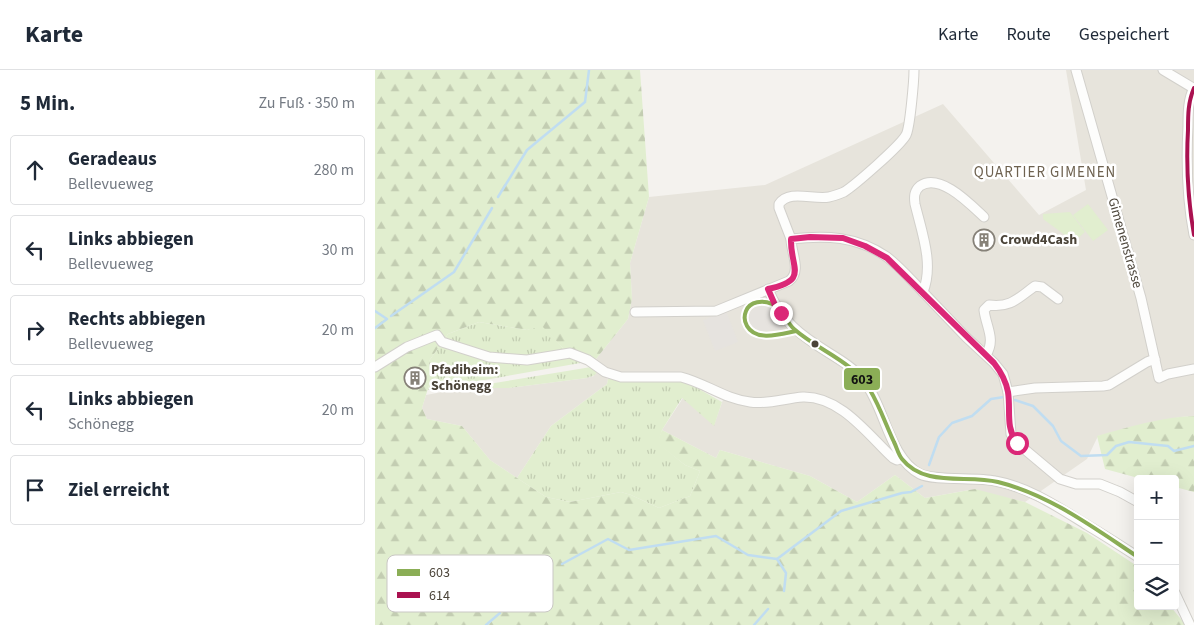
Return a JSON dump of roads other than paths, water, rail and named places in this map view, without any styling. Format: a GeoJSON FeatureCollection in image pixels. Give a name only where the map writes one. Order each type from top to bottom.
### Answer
{"type":"FeatureCollection","features":[{"type":"Feature","properties":{"kind":"street"},"geometry":{"type":"LineString","coordinates":[[635,312],[716,311],[789,281],[794,277],[796,269],[791,239],[779,204],[783,199],[793,196],[816,198],[828,197],[843,192],[879,162],[906,134],[909,124],[914,70]]}},
{"type":"Feature","properties":{"kind":"street","name":"Gimenenstrasse"},"geometry":{"type":"LineString","coordinates":[[1076,70],[1141,298],[1159,378],[1168,374],[1194,369]]}},
{"type":"Feature","properties":{"kind":"street"},"geometry":{"type":"LineString","coordinates":[[1163,70],[1194,88],[1189,106],[1186,153],[1189,203],[1194,235]]}},
{"type":"Feature","properties":{"kind":"street"},"geometry":{"type":"LineString","coordinates":[[923,292],[927,282],[928,266],[915,204],[914,195],[919,187],[932,183],[943,185],[957,193],[984,217]]}},
{"type":"Feature","properties":{"kind":"street"},"geometry":{"type":"LineString","coordinates":[[791,239],[832,236],[843,238],[865,246],[887,258],[1003,374],[1008,392],[1011,434],[1017,443],[1060,479],[1076,484],[1100,484],[1134,500]]}},
{"type":"Feature","properties":{"kind":"street"},"geometry":{"type":"LineString","coordinates":[[986,355],[991,347],[984,310],[989,305],[1001,306],[1010,303],[1035,286],[1042,287],[1058,299]]}},
{"type":"Feature","properties":{"kind":"street"},"geometry":{"type":"LineString","coordinates":[[768,289],[775,305],[796,331],[851,368],[865,382],[901,458],[921,475],[935,478],[975,478],[1017,487],[1057,506],[1134,554]]}},
{"type":"Feature","properties":{"kind":"street"},"geometry":{"type":"LineString","coordinates":[[375,367],[407,348],[437,335],[442,342],[489,357],[527,360],[571,353],[588,360],[612,375],[621,377],[681,377],[691,379],[724,396],[751,403],[805,397],[819,399],[832,404],[849,416],[893,458],[897,460],[901,458]]}},
{"type":"Feature","properties":{"kind":"street"},"geometry":{"type":"LineString","coordinates":[[1008,392],[1035,388],[1109,385],[1155,359]]}},
{"type":"Feature","properties":{"kind":"street"},"geometry":{"type":"LineString","coordinates":[[1179,602],[1190,625]]}},
{"type":"Feature","properties":{"kind":"waterway"},"geometry":{"type":"LineString","coordinates":[[498,197],[527,150],[585,102],[589,70]]}},
{"type":"Feature","properties":{"kind":"waterway"},"geometry":{"type":"LineString","coordinates":[[391,316],[454,272],[492,208]]}},
{"type":"Feature","properties":{"kind":"waterway"},"geometry":{"type":"LineString","coordinates":[[375,311],[387,319],[375,328]]}},
{"type":"Feature","properties":{"kind":"waterway"},"geometry":{"type":"LineString","coordinates":[[929,465],[939,437],[952,423],[972,416],[991,399],[1004,397]]}},
{"type":"Feature","properties":{"kind":"waterway"},"geometry":{"type":"LineString","coordinates":[[1015,400],[1033,406],[1053,426],[1061,441],[1081,456],[1107,455],[1116,446],[1129,442],[1168,446],[1174,451],[1194,446]]}},
{"type":"Feature","properties":{"kind":"waterway"},"geometry":{"type":"LineString","coordinates":[[784,591],[786,573],[777,559],[841,511],[911,492],[922,486]]}},
{"type":"Feature","properties":{"kind":"waterway"},"geometry":{"type":"LineString","coordinates":[[562,564],[608,539],[629,550],[716,536],[748,555],[777,559]]}},
{"type":"Feature","properties":{"kind":"waterway"},"geometry":{"type":"LineString","coordinates":[[754,625],[768,609]]}},
{"type":"Feature","properties":{"kind":"waterway"},"geometry":{"type":"LineString","coordinates":[[486,625],[500,613]]}},
{"type":"Feature","properties":{"kind":"place","name":"Crowd4Cash"},"geometry":{"type":"Point","coordinates":[984,240]}},
{"type":"Feature","properties":{"kind":"place","name":"Pfadiheim: Schönegg"},"geometry":{"type":"Point","coordinates":[415,378]}},
{"type":"Feature","properties":{"kind":"district","name":"QUARTIER GIMENEN"},"geometry":{"type":"Point","coordinates":[1045,172]}}]}
